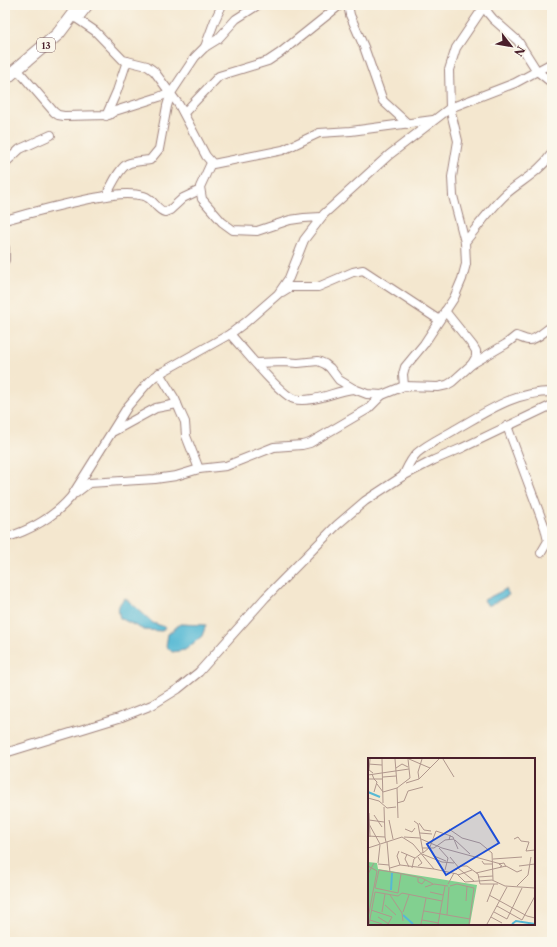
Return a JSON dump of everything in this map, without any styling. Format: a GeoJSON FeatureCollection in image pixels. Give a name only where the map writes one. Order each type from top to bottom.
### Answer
{"type":"FeatureCollection","features":[{"type":"Feature","properties":{"kind":"main road","name":"13"},"geometry":{"type":"LineString","coordinates":[[5,79],[76,18],[80,5]]}},
{"type":"Feature","properties":{"kind":"street"},"geometry":{"type":"LineString","coordinates":[[89,5],[76,18],[95,31],[120,57],[127,61],[147,66],[154,71],[184,113],[211,163],[216,164],[283,150],[319,133],[351,131],[434,120]]}},
{"type":"Feature","properties":{"kind":"street"},"geometry":{"type":"LineString","coordinates":[[205,47],[222,5]]}},
{"type":"Feature","properties":{"kind":"street"},"geometry":{"type":"LineString","coordinates":[[106,196],[121,170],[125,166],[129,163],[150,160],[159,149],[171,93],[195,57],[205,47],[218,39],[236,19],[258,5]]}},
{"type":"Feature","properties":{"kind":"street"},"geometry":{"type":"LineString","coordinates":[[184,113],[220,76],[268,61],[340,5]]}},
{"type":"Feature","properties":{"kind":"street"},"geometry":{"type":"LineString","coordinates":[[348,5],[350,15],[364,47],[384,101],[408,124]]}},
{"type":"Feature","properties":{"kind":"street"},"geometry":{"type":"LineString","coordinates":[[485,5],[488,13],[493,19],[518,42],[537,71],[552,83]]}},
{"type":"Feature","properties":{"kind":"street"},"geometry":{"type":"LineString","coordinates":[[404,386],[403,374],[405,367],[424,344],[454,298],[462,279],[466,264],[465,242],[453,196],[452,177],[458,141],[450,108],[449,70],[456,48],[485,5]]}},
{"type":"Feature","properties":{"kind":"street"},"geometry":{"type":"LineString","coordinates":[[106,116],[118,91],[127,61]]}},
{"type":"Feature","properties":{"kind":"street"},"geometry":{"type":"LineString","coordinates":[[278,294],[289,278],[304,240],[321,218],[389,154],[450,108],[515,83],[552,63]]}},
{"type":"Feature","properties":{"kind":"street"},"geometry":{"type":"LineString","coordinates":[[17,69],[58,115],[106,116],[115,111],[171,93]]}},
{"type":"Feature","properties":{"kind":"street"},"geometry":{"type":"LineString","coordinates":[[5,163],[17,150],[51,135]]}},
{"type":"Feature","properties":{"kind":"street"},"geometry":{"type":"LineString","coordinates":[[465,242],[504,196],[537,172],[552,153]]}},
{"type":"Feature","properties":{"kind":"street"},"geometry":{"type":"LineString","coordinates":[[211,163],[201,184],[200,190],[202,199],[222,222],[233,230],[257,231],[290,220],[321,218]]}},
{"type":"Feature","properties":{"kind":"street"},"geometry":{"type":"LineString","coordinates":[[5,220],[46,208],[106,196],[126,194],[143,196],[152,200],[159,209],[165,212],[170,210],[183,198],[200,190]]}},
{"type":"Feature","properties":{"kind":"street"},"geometry":{"type":"LineString","coordinates":[[5,248],[5,260]]}},
{"type":"Feature","properties":{"kind":"street"},"geometry":{"type":"LineString","coordinates":[[5,538],[23,533],[46,520],[62,508],[71,497],[128,406],[147,384],[160,374],[230,334],[278,294],[290,287],[313,288],[323,286],[353,272],[363,270],[439,320]]}},
{"type":"Feature","properties":{"kind":"street"},"geometry":{"type":"LineString","coordinates":[[445,311],[476,351],[476,357],[472,364]]}},
{"type":"Feature","properties":{"kind":"street"},"geometry":{"type":"LineString","coordinates":[[71,497],[89,483],[165,478],[199,469],[226,466],[274,447],[310,443],[368,409],[382,395],[404,386],[442,386],[452,382],[472,364],[506,344],[516,336],[523,337],[527,340],[532,339],[552,326]]}},
{"type":"Feature","properties":{"kind":"street"},"geometry":{"type":"LineString","coordinates":[[230,334],[282,391],[295,400],[313,399],[347,389],[354,389]]}},
{"type":"Feature","properties":{"kind":"street"},"geometry":{"type":"LineString","coordinates":[[256,363],[298,363],[318,361],[330,368],[339,380],[354,389],[367,394],[382,395]]}},
{"type":"Feature","properties":{"kind":"street"},"geometry":{"type":"LineString","coordinates":[[160,374],[177,404],[185,422],[186,436],[199,469]]}},
{"type":"Feature","properties":{"kind":"street"},"geometry":{"type":"LineString","coordinates":[[402,476],[410,461],[425,447],[487,410],[506,401],[538,392],[552,392]]}},
{"type":"Feature","properties":{"kind":"street"},"geometry":{"type":"LineString","coordinates":[[111,432],[151,410],[177,404]]}},
{"type":"Feature","properties":{"kind":"street"},"geometry":{"type":"LineString","coordinates":[[5,753],[119,718],[152,705],[178,689],[199,672],[265,598],[337,526],[365,501],[402,476],[552,405]]}},
{"type":"Feature","properties":{"kind":"street"},"geometry":{"type":"LineString","coordinates":[[507,426],[548,541],[540,553]]}},
{"type":"Feature","properties":{"kind":"water"},"geometry":{"type":"Polygon","coordinates":[[[506,589],[509,595],[488,606],[484,600],[506,589]]]}},
{"type":"Feature","properties":{"kind":"water"},"geometry":{"type":"Polygon","coordinates":[[[125,598],[153,623],[165,627],[162,631],[144,630],[120,618],[119,607],[125,598]]]}},
{"type":"Feature","properties":{"kind":"water"},"geometry":{"type":"Polygon","coordinates":[[[180,624],[206,625],[202,636],[185,650],[172,652],[166,646],[168,634],[180,624]]]}}]}
